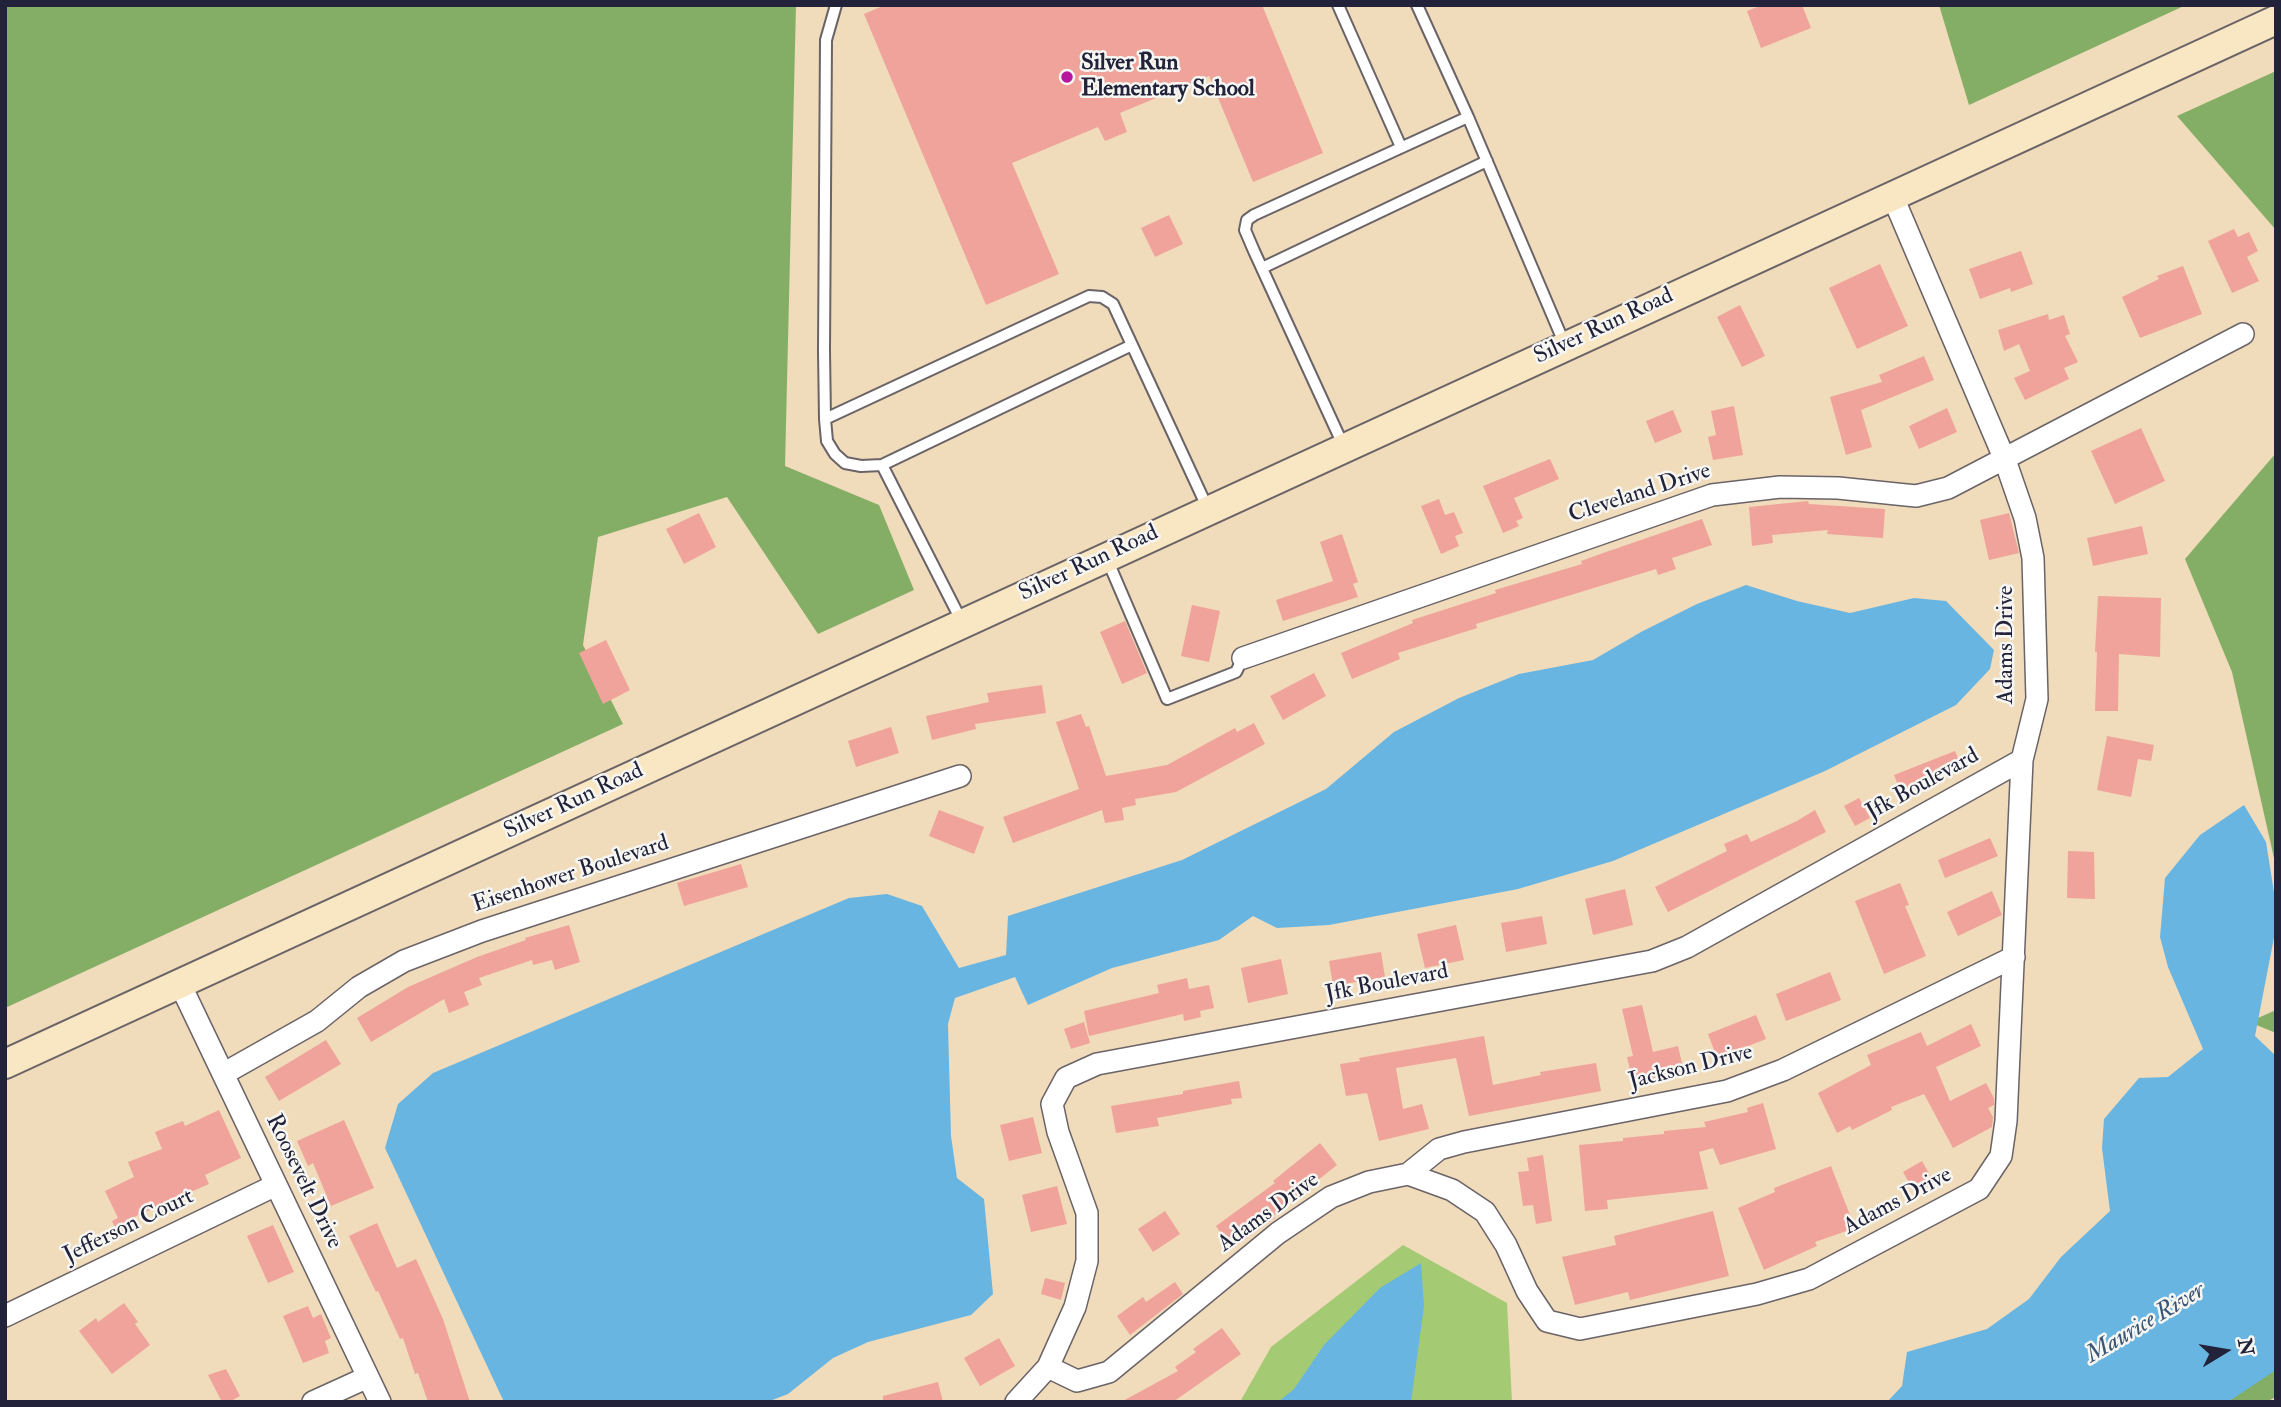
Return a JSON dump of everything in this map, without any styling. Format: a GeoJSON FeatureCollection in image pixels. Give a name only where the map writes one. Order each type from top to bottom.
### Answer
{"type":"FeatureCollection","features":[{"type":"Feature","properties":{"kind":"main road","name":"Silver Run Road"},"geometry":{"type":"LineString","coordinates":[[5,1064],[2276,20]]}},
{"type":"Feature","properties":{"kind":"street","name":"Adams Drive"},"geometry":{"type":"LineString","coordinates":[[1048,1367],[1077,1381],[1109,1372],[1279,1233],[1331,1197],[1369,1182],[1408,1174],[1452,1190],[1485,1212],[1506,1245],[1527,1291],[1547,1321],[1580,1329],[1757,1294],[1810,1279],[1979,1189],[2001,1156],[2006,1121],[2022,760],[2037,699],[2033,558],[2025,518],[2005,460],[1892,195]]}},
{"type":"Feature","properties":{"kind":"street","name":"Cleveland Drive"},"geometry":{"type":"LineString","coordinates":[[1243,658],[1712,495],[1780,487],[1838,488],[1916,496],[1948,488],[2244,334]]}},
{"type":"Feature","properties":{"kind":"street","name":"Jfk Boulevard"},"geometry":{"type":"LineString","coordinates":[[1016,1402],[1048,1367],[1075,1307],[1087,1261],[1087,1213],[1058,1132],[1052,1104],[1066,1078],[1097,1064],[1652,961],[1688,947],[2022,760]]}},
{"type":"Feature","properties":{"kind":"street","name":"Eisenhower Boulevard"},"geometry":{"type":"LineString","coordinates":[[223,1074],[317,1021],[359,986],[404,961],[482,931],[960,776]]}},
{"type":"Feature","properties":{"kind":"street","name":"Jackson Drive"},"geometry":{"type":"LineString","coordinates":[[1408,1174],[1439,1149],[1464,1142],[1727,1091],[1761,1079],[2014,957]]}},
{"type":"Feature","properties":{"kind":"street","name":"Roosevelt Drive"},"geometry":{"type":"LineString","coordinates":[[180,984],[380,1402]]}},
{"type":"Feature","properties":{"kind":"street","name":"Jefferson Court"},"geometry":{"type":"LineString","coordinates":[[5,1316],[276,1185]]}},
{"type":"Feature","properties":{"kind":"street"},"geometry":{"type":"LineString","coordinates":[[313,1402],[368,1377]]}},
{"type":"Feature","properties":{"kind":"lane"},"geometry":{"type":"LineString","coordinates":[[836,5],[826,40],[825,419],[827,440],[835,454],[845,463],[861,466],[882,465],[1132,345]]}},
{"type":"Feature","properties":{"kind":"lane"},"geometry":{"type":"LineString","coordinates":[[1338,5],[1401,148]]}},
{"type":"Feature","properties":{"kind":"lane"},"geometry":{"type":"LineString","coordinates":[[1417,5],[1565,345]]}},
{"type":"Feature","properties":{"kind":"lane"},"geometry":{"type":"LineString","coordinates":[[1344,447],[1245,230],[1247,220],[1468,117]]}},
{"type":"Feature","properties":{"kind":"lane"},"geometry":{"type":"LineString","coordinates":[[1262,268],[1487,161]]}},
{"type":"Feature","properties":{"kind":"lane"},"geometry":{"type":"LineString","coordinates":[[825,419],[1089,296],[1101,297],[1113,304],[1209,509]]}},
{"type":"Feature","properties":{"kind":"lane"},"geometry":{"type":"LineString","coordinates":[[882,465],[963,622]]}},
{"type":"Feature","properties":{"kind":"lane"},"geometry":{"type":"LineString","coordinates":[[1106,556],[1167,699],[1236,672],[1243,658]]}},
{"type":"Feature","properties":{"kind":"green space"},"geometry":{"type":"Polygon","coordinates":[[[5,5],[796,5],[785,466],[879,505],[914,590],[818,634],[727,497],[598,537],[583,645],[623,724],[5,1008],[5,5]]]}},
{"type":"Feature","properties":{"kind":"green space"},"geometry":{"type":"Polygon","coordinates":[[[1939,5],[2186,5],[1969,105],[1939,5]]]}},
{"type":"Feature","properties":{"kind":"green space"},"geometry":{"type":"Polygon","coordinates":[[[2276,71],[2276,230],[2177,116],[2276,71]]]}},
{"type":"Feature","properties":{"kind":"green space"},"geometry":{"type":"Polygon","coordinates":[[[2276,453],[2276,867],[2232,672],[2185,559],[2276,453]]]}},
{"type":"Feature","properties":{"kind":"green space"},"geometry":{"type":"Polygon","coordinates":[[[2276,1010],[2276,1033],[2249,1022],[2276,1010]]]}},
{"type":"Feature","properties":{"kind":"green space"},"geometry":{"type":"Polygon","coordinates":[[[1403,1245],[1507,1303],[1512,1402],[1240,1402],[1271,1347],[1403,1245]]]}},
{"type":"Feature","properties":{"kind":"green space"},"geometry":{"type":"Polygon","coordinates":[[[2276,1365],[2276,1397],[2266,1402],[2219,1402],[2276,1365]]]}},
{"type":"Feature","properties":{"kind":"water"},"geometry":{"type":"Polygon","coordinates":[[[1746,585],[1797,601],[1850,613],[1914,598],[1946,601],[1994,650],[1990,669],[1956,705],[1825,771],[1613,861],[1518,889],[1329,925],[1277,928],[1253,916],[1219,940],[1112,968],[1028,1005],[1015,977],[955,998],[948,1024],[951,1136],[957,1178],[984,1199],[993,1294],[971,1315],[868,1342],[833,1358],[788,1394],[767,1402],[504,1402],[385,1148],[398,1104],[433,1073],[849,898],[887,894],[922,906],[959,968],[1006,955],[1008,916],[1182,860],[1326,789],[1394,732],[1459,698],[1519,674],[1593,660],[1697,604],[1746,585]]]}},
{"type":"Feature","properties":{"kind":"water","name":"Maurice River"},"geometry":{"type":"Polygon","coordinates":[[[2244,805],[2266,842],[2276,905],[2276,927],[2255,1036],[2276,1056],[2276,1370],[2228,1402],[1887,1402],[1902,1386],[1907,1352],[1987,1329],[2029,1299],[2061,1257],[2110,1211],[2102,1148],[2104,1119],[2139,1078],[2168,1077],[2203,1049],[2168,967],[2160,937],[2165,878],[2200,835],[2244,805]]]}},
{"type":"Feature","properties":{"kind":"water"},"geometry":{"type":"Polygon","coordinates":[[[1421,1263],[1424,1306],[1411,1402],[1278,1402],[1294,1389],[1324,1345],[1380,1288],[1421,1263]]]}},
{"type":"Feature","properties":{"kind":"building"},"geometry":{"type":"Polygon","coordinates":[[[885,5],[1262,5],[1323,153],[1253,182],[1209,76],[1120,113],[1127,132],[1105,141],[1098,127],[1012,163],[1059,274],[986,305],[864,14],[885,5]]]}},
{"type":"Feature","properties":{"kind":"building"},"geometry":{"type":"Polygon","coordinates":[[[1762,5],[1802,5],[1811,28],[1761,48],[1747,11],[1762,5]]]}},
{"type":"Feature","properties":{"kind":"building"},"geometry":{"type":"Polygon","coordinates":[[[1169,215],[1183,244],[1155,257],[1141,228],[1169,215]]]}},
{"type":"Feature","properties":{"kind":"building"},"geometry":{"type":"Polygon","coordinates":[[[2234,229],[2238,237],[2249,232],[2258,251],[2247,257],[2259,281],[2232,293],[2208,241],[2234,229]]]}},
{"type":"Feature","properties":{"kind":"building"},"geometry":{"type":"Polygon","coordinates":[[[2021,251],[2033,284],[2011,292],[2010,288],[1980,299],[1969,269],[2021,251]]]}},
{"type":"Feature","properties":{"kind":"building"},"geometry":{"type":"Polygon","coordinates":[[[1880,264],[1908,326],[1857,349],[1829,288],[1880,264]]]}},
{"type":"Feature","properties":{"kind":"building"},"geometry":{"type":"Polygon","coordinates":[[[2183,266],[2202,314],[2140,338],[2122,297],[2159,279],[2157,276],[2183,266]]]}},
{"type":"Feature","properties":{"kind":"building"},"geometry":{"type":"Polygon","coordinates":[[[1740,305],[1765,356],[1742,367],[1717,317],[1740,305]]]}},
{"type":"Feature","properties":{"kind":"building"},"geometry":{"type":"Polygon","coordinates":[[[2048,314],[2049,320],[2064,315],[2070,334],[2065,336],[2078,362],[2064,368],[2069,379],[2025,400],[2014,378],[2030,371],[2019,344],[2004,351],[1998,330],[2048,314]]]}},
{"type":"Feature","properties":{"kind":"building"},"geometry":{"type":"Polygon","coordinates":[[[1924,356],[1934,380],[1861,410],[1872,447],[1846,455],[1830,397],[1882,382],[1879,375],[1924,356]]]}},
{"type":"Feature","properties":{"kind":"building"},"geometry":{"type":"Polygon","coordinates":[[[1734,406],[1743,455],[1713,460],[1708,437],[1716,435],[1711,411],[1734,406]]]}},
{"type":"Feature","properties":{"kind":"building"},"geometry":{"type":"Polygon","coordinates":[[[1947,408],[1957,432],[1919,449],[1909,426],[1947,408]]]}},
{"type":"Feature","properties":{"kind":"building"},"geometry":{"type":"Polygon","coordinates":[[[1673,410],[1682,432],[1655,443],[1646,421],[1673,410]]]}},
{"type":"Feature","properties":{"kind":"building"},"geometry":{"type":"Polygon","coordinates":[[[2141,428],[2165,481],[2115,504],[2091,451],[2141,428]]]}},
{"type":"Feature","properties":{"kind":"building"},"geometry":{"type":"Polygon","coordinates":[[[1550,459],[1559,479],[1514,498],[1523,518],[1516,521],[1519,526],[1503,533],[1483,486],[1550,459]]]}},
{"type":"Feature","properties":{"kind":"building"},"geometry":{"type":"Polygon","coordinates":[[[1439,499],[1445,515],[1454,512],[1463,533],[1455,536],[1459,546],[1441,554],[1421,506],[1439,499]]]}},
{"type":"Feature","properties":{"kind":"building"},"geometry":{"type":"Polygon","coordinates":[[[1808,501],[1809,504],[1885,509],[1883,538],[1827,534],[1828,530],[1772,535],[1773,543],[1752,546],[1749,507],[1808,501]]]}},
{"type":"Feature","properties":{"kind":"building"},"geometry":{"type":"Polygon","coordinates":[[[699,513],[716,547],[684,564],[666,529],[699,513]]]}},
{"type":"Feature","properties":{"kind":"building"},"geometry":{"type":"Polygon","coordinates":[[[2009,513],[2019,553],[1989,560],[1980,520],[2009,513]]]}},
{"type":"Feature","properties":{"kind":"building"},"geometry":{"type":"Polygon","coordinates":[[[1702,519],[1712,545],[1672,558],[1676,569],[1658,575],[1656,569],[1476,624],[1477,628],[1398,653],[1400,659],[1352,679],[1341,653],[1413,623],[1412,620],[1496,593],[1495,590],[1582,564],[1581,561],[1702,519]]]}},
{"type":"Feature","properties":{"kind":"building"},"geometry":{"type":"Polygon","coordinates":[[[2142,526],[2148,554],[2093,566],[2087,538],[2142,526]]]}},
{"type":"Feature","properties":{"kind":"building"},"geometry":{"type":"Polygon","coordinates":[[[1342,534],[1358,582],[1353,584],[1358,597],[1283,621],[1276,600],[1333,581],[1320,542],[1342,534]]]}},
{"type":"Feature","properties":{"kind":"building"},"geometry":{"type":"Polygon","coordinates":[[[2098,596],[2161,598],[2160,657],[2119,654],[2118,711],[2095,711],[2098,596]]]}},
{"type":"Feature","properties":{"kind":"building"},"geometry":{"type":"Polygon","coordinates":[[[1192,605],[1220,611],[1209,662],[1181,656],[1192,605]]]}},
{"type":"Feature","properties":{"kind":"building"},"geometry":{"type":"Polygon","coordinates":[[[1125,621],[1147,673],[1122,684],[1100,632],[1125,621]]]}},
{"type":"Feature","properties":{"kind":"building"},"geometry":{"type":"Polygon","coordinates":[[[606,640],[630,690],[603,704],[579,653],[606,640]]]}},
{"type":"Feature","properties":{"kind":"building"},"geometry":{"type":"Polygon","coordinates":[[[1314,673],[1326,696],[1283,720],[1270,696],[1314,673]]]}},
{"type":"Feature","properties":{"kind":"building"},"geometry":{"type":"Polygon","coordinates":[[[1042,685],[1046,713],[975,724],[976,729],[932,740],[926,716],[989,702],[987,693],[1042,685]]]}},
{"type":"Feature","properties":{"kind":"building"},"geometry":{"type":"Polygon","coordinates":[[[1081,714],[1086,727],[1089,726],[1106,776],[1167,765],[1235,728],[1237,732],[1254,723],[1265,744],[1176,792],[1135,799],[1136,805],[1122,808],[1124,820],[1105,823],[1102,810],[1013,843],[1003,817],[1079,789],[1056,722],[1081,714]]]}},
{"type":"Feature","properties":{"kind":"building"},"geometry":{"type":"Polygon","coordinates":[[[891,727],[899,753],[856,767],[848,741],[891,727]]]}},
{"type":"Feature","properties":{"kind":"building"},"geometry":{"type":"Polygon","coordinates":[[[2107,736],[2154,745],[2151,761],[2138,759],[2131,797],[2097,790],[2107,736]]]}},
{"type":"Feature","properties":{"kind":"building"},"geometry":{"type":"Polygon","coordinates":[[[1955,751],[1961,766],[1900,790],[1894,775],[1955,751]]]}},
{"type":"Feature","properties":{"kind":"building"},"geometry":{"type":"Polygon","coordinates":[[[1859,798],[1870,818],[1855,826],[1844,806],[1859,798]]]}},
{"type":"Feature","properties":{"kind":"building"},"geometry":{"type":"Polygon","coordinates":[[[939,810],[984,827],[974,854],[929,836],[939,810]]]}},
{"type":"Feature","properties":{"kind":"building"},"geometry":{"type":"Polygon","coordinates":[[[1815,810],[1826,832],[1668,912],[1655,887],[1727,851],[1724,844],[1747,834],[1751,842],[1815,810]]]}},
{"type":"Feature","properties":{"kind":"building"},"geometry":{"type":"Polygon","coordinates":[[[1990,838],[1998,856],[1945,878],[1938,860],[1990,838]]]}},
{"type":"Feature","properties":{"kind":"building"},"geometry":{"type":"Polygon","coordinates":[[[2068,851],[2094,852],[2095,899],[2067,898],[2068,851]]]}},
{"type":"Feature","properties":{"kind":"building"},"geometry":{"type":"Polygon","coordinates":[[[741,864],[748,887],[684,906],[677,883],[741,864]]]}},
{"type":"Feature","properties":{"kind":"building"},"geometry":{"type":"Polygon","coordinates":[[[1900,883],[1909,905],[1905,906],[1926,956],[1884,974],[1855,901],[1900,883]]]}},
{"type":"Feature","properties":{"kind":"building"},"geometry":{"type":"Polygon","coordinates":[[[1625,889],[1633,925],[1593,935],[1585,899],[1625,889]]]}},
{"type":"Feature","properties":{"kind":"building"},"geometry":{"type":"Polygon","coordinates":[[[1992,891],[2002,915],[1958,936],[1947,912],[1992,891]]]}},
{"type":"Feature","properties":{"kind":"building"},"geometry":{"type":"Polygon","coordinates":[[[1542,916],[1547,944],[1506,952],[1501,923],[1542,916]]]}},
{"type":"Feature","properties":{"kind":"building"},"geometry":{"type":"Polygon","coordinates":[[[569,925],[580,962],[555,970],[552,960],[533,965],[532,960],[479,978],[482,985],[464,992],[469,1005],[449,1013],[444,999],[371,1042],[357,1018],[408,987],[477,957],[526,940],[525,938],[569,925]]]}},
{"type":"Feature","properties":{"kind":"building"},"geometry":{"type":"Polygon","coordinates":[[[1456,925],[1464,960],[1425,968],[1417,934],[1456,925]]]}},
{"type":"Feature","properties":{"kind":"building"},"geometry":{"type":"Polygon","coordinates":[[[1381,952],[1385,977],[1333,986],[1329,961],[1381,952]]]}},
{"type":"Feature","properties":{"kind":"building"},"geometry":{"type":"Polygon","coordinates":[[[1281,959],[1288,994],[1248,1003],[1241,968],[1281,959]]]}},
{"type":"Feature","properties":{"kind":"building"},"geometry":{"type":"Polygon","coordinates":[[[1830,972],[1841,1000],[1786,1021],[1776,994],[1830,972]]]}},
{"type":"Feature","properties":{"kind":"building"},"geometry":{"type":"Polygon","coordinates":[[[1187,978],[1189,989],[1209,985],[1214,1008],[1200,1011],[1201,1017],[1184,1021],[1183,1014],[1089,1036],[1084,1011],[1159,993],[1157,985],[1187,978]]]}},
{"type":"Feature","properties":{"kind":"building"},"geometry":{"type":"Polygon","coordinates":[[[1642,1005],[1653,1052],[1678,1046],[1684,1072],[1633,1083],[1627,1057],[1633,1056],[1622,1009],[1642,1005]]]}},
{"type":"Feature","properties":{"kind":"building"},"geometry":{"type":"Polygon","coordinates":[[[1756,1015],[1766,1039],[1717,1058],[1708,1034],[1756,1015]]]}},
{"type":"Feature","properties":{"kind":"building"},"geometry":{"type":"Polygon","coordinates":[[[1084,1022],[1090,1043],[1071,1049],[1064,1029],[1084,1022]]]}},
{"type":"Feature","properties":{"kind":"building"},"geometry":{"type":"Polygon","coordinates":[[[1971,1024],[1981,1046],[1936,1067],[1950,1101],[1986,1083],[1994,1098],[1994,1105],[1988,1108],[1993,1117],[1992,1127],[1953,1148],[1924,1094],[1891,1107],[1892,1110],[1852,1130],[1850,1126],[1837,1133],[1818,1093],[1871,1065],[1867,1055],[1921,1032],[1927,1046],[1971,1024]]]}},
{"type":"Feature","properties":{"kind":"building"},"geometry":{"type":"Polygon","coordinates":[[[1484,1036],[1493,1085],[1541,1075],[1540,1072],[1596,1063],[1601,1091],[1469,1116],[1456,1058],[1396,1068],[1403,1109],[1422,1104],[1429,1129],[1379,1141],[1367,1093],[1346,1096],[1340,1064],[1360,1061],[1359,1058],[1484,1036]]]}},
{"type":"Feature","properties":{"kind":"building"},"geometry":{"type":"Polygon","coordinates":[[[326,1040],[341,1064],[279,1101],[265,1077],[326,1040]]]}},
{"type":"Feature","properties":{"kind":"building"},"geometry":{"type":"Polygon","coordinates":[[[1239,1081],[1242,1098],[1231,1099],[1232,1104],[1157,1118],[1159,1126],[1116,1133],[1111,1106],[1239,1081]]]}},
{"type":"Feature","properties":{"kind":"building"},"geometry":{"type":"Polygon","coordinates":[[[1763,1103],[1776,1149],[1720,1165],[1713,1148],[1699,1152],[1708,1189],[1607,1200],[1608,1209],[1585,1211],[1579,1145],[1623,1141],[1623,1138],[1664,1134],[1664,1131],[1706,1127],[1704,1122],[1748,1112],[1747,1108],[1763,1103]]]}},
{"type":"Feature","properties":{"kind":"building"},"geometry":{"type":"Polygon","coordinates":[[[219,1110],[241,1158],[205,1175],[209,1184],[132,1218],[138,1230],[120,1238],[112,1221],[118,1218],[105,1191],[134,1177],[128,1162],[162,1149],[155,1132],[183,1121],[185,1126],[219,1110]]]}},
{"type":"Feature","properties":{"kind":"building"},"geometry":{"type":"Polygon","coordinates":[[[1033,1117],[1042,1153],[1009,1161],[1000,1125],[1033,1117]]]}},
{"type":"Feature","properties":{"kind":"building"},"geometry":{"type":"Polygon","coordinates":[[[344,1120],[374,1188],[331,1206],[313,1163],[308,1166],[297,1141],[344,1120]]]}},
{"type":"Feature","properties":{"kind":"building"},"geometry":{"type":"Polygon","coordinates":[[[1320,1143],[1337,1165],[1273,1216],[1275,1218],[1232,1249],[1216,1226],[1275,1183],[1273,1181],[1320,1143]]]}},
{"type":"Feature","properties":{"kind":"building"},"geometry":{"type":"Polygon","coordinates":[[[1543,1155],[1552,1221],[1536,1224],[1533,1205],[1523,1206],[1518,1172],[1529,1171],[1527,1158],[1543,1155]]]}},
{"type":"Feature","properties":{"kind":"building"},"geometry":{"type":"Polygon","coordinates":[[[1922,1161],[1934,1182],[1915,1193],[1903,1172],[1922,1161]]]}},
{"type":"Feature","properties":{"kind":"building"},"geometry":{"type":"Polygon","coordinates":[[[1831,1166],[1855,1228],[1815,1242],[1817,1246],[1764,1270],[1738,1208],[1775,1192],[1774,1188],[1831,1166]]]}},
{"type":"Feature","properties":{"kind":"building"},"geometry":{"type":"Polygon","coordinates":[[[1057,1186],[1067,1224],[1031,1232],[1022,1195],[1057,1186]]]}},
{"type":"Feature","properties":{"kind":"building"},"geometry":{"type":"Polygon","coordinates":[[[1165,1211],[1180,1234],[1153,1252],[1138,1229],[1165,1211]]]}},
{"type":"Feature","properties":{"kind":"building"},"geometry":{"type":"Polygon","coordinates":[[[1713,1211],[1729,1276],[1630,1300],[1628,1292],[1575,1305],[1562,1257],[1616,1245],[1614,1236],[1713,1211]]]}},
{"type":"Feature","properties":{"kind":"building"},"geometry":{"type":"Polygon","coordinates":[[[377,1223],[397,1268],[416,1259],[443,1319],[470,1402],[428,1402],[403,1338],[400,1339],[349,1236],[377,1223]]]}},
{"type":"Feature","properties":{"kind":"building"},"geometry":{"type":"Polygon","coordinates":[[[273,1225],[294,1272],[268,1283],[247,1236],[273,1225]]]}},
{"type":"Feature","properties":{"kind":"building"},"geometry":{"type":"Polygon","coordinates":[[[1045,1278],[1065,1283],[1061,1300],[1041,1294],[1045,1278]]]}},
{"type":"Feature","properties":{"kind":"building"},"geometry":{"type":"Polygon","coordinates":[[[1175,1282],[1183,1294],[1130,1335],[1117,1316],[1143,1297],[1146,1302],[1175,1282]]]}},
{"type":"Feature","properties":{"kind":"building"},"geometry":{"type":"Polygon","coordinates":[[[124,1303],[150,1345],[112,1374],[79,1331],[96,1318],[98,1322],[124,1303]]]}},
{"type":"Feature","properties":{"kind":"building"},"geometry":{"type":"Polygon","coordinates":[[[308,1306],[313,1318],[321,1314],[331,1338],[325,1341],[329,1353],[303,1363],[283,1316],[308,1306]]]}},
{"type":"Feature","properties":{"kind":"building"},"geometry":{"type":"Polygon","coordinates":[[[1222,1328],[1241,1354],[1173,1402],[1121,1402],[1178,1371],[1175,1367],[1196,1352],[1193,1349],[1222,1328]]]}},
{"type":"Feature","properties":{"kind":"building"},"geometry":{"type":"Polygon","coordinates":[[[999,1338],[1015,1366],[980,1386],[964,1358],[999,1338]]]}},
{"type":"Feature","properties":{"kind":"building"},"geometry":{"type":"Polygon","coordinates":[[[226,1369],[240,1396],[229,1402],[222,1402],[208,1375],[226,1369]]]}},
{"type":"Feature","properties":{"kind":"building"},"geometry":{"type":"Polygon","coordinates":[[[938,1382],[943,1402],[883,1402],[883,1396],[938,1382]]]}},
{"type":"Feature","properties":{"kind":"place","name":"Silver Run Elementary School"},"geometry":{"type":"Point","coordinates":[1067,77]}}]}
